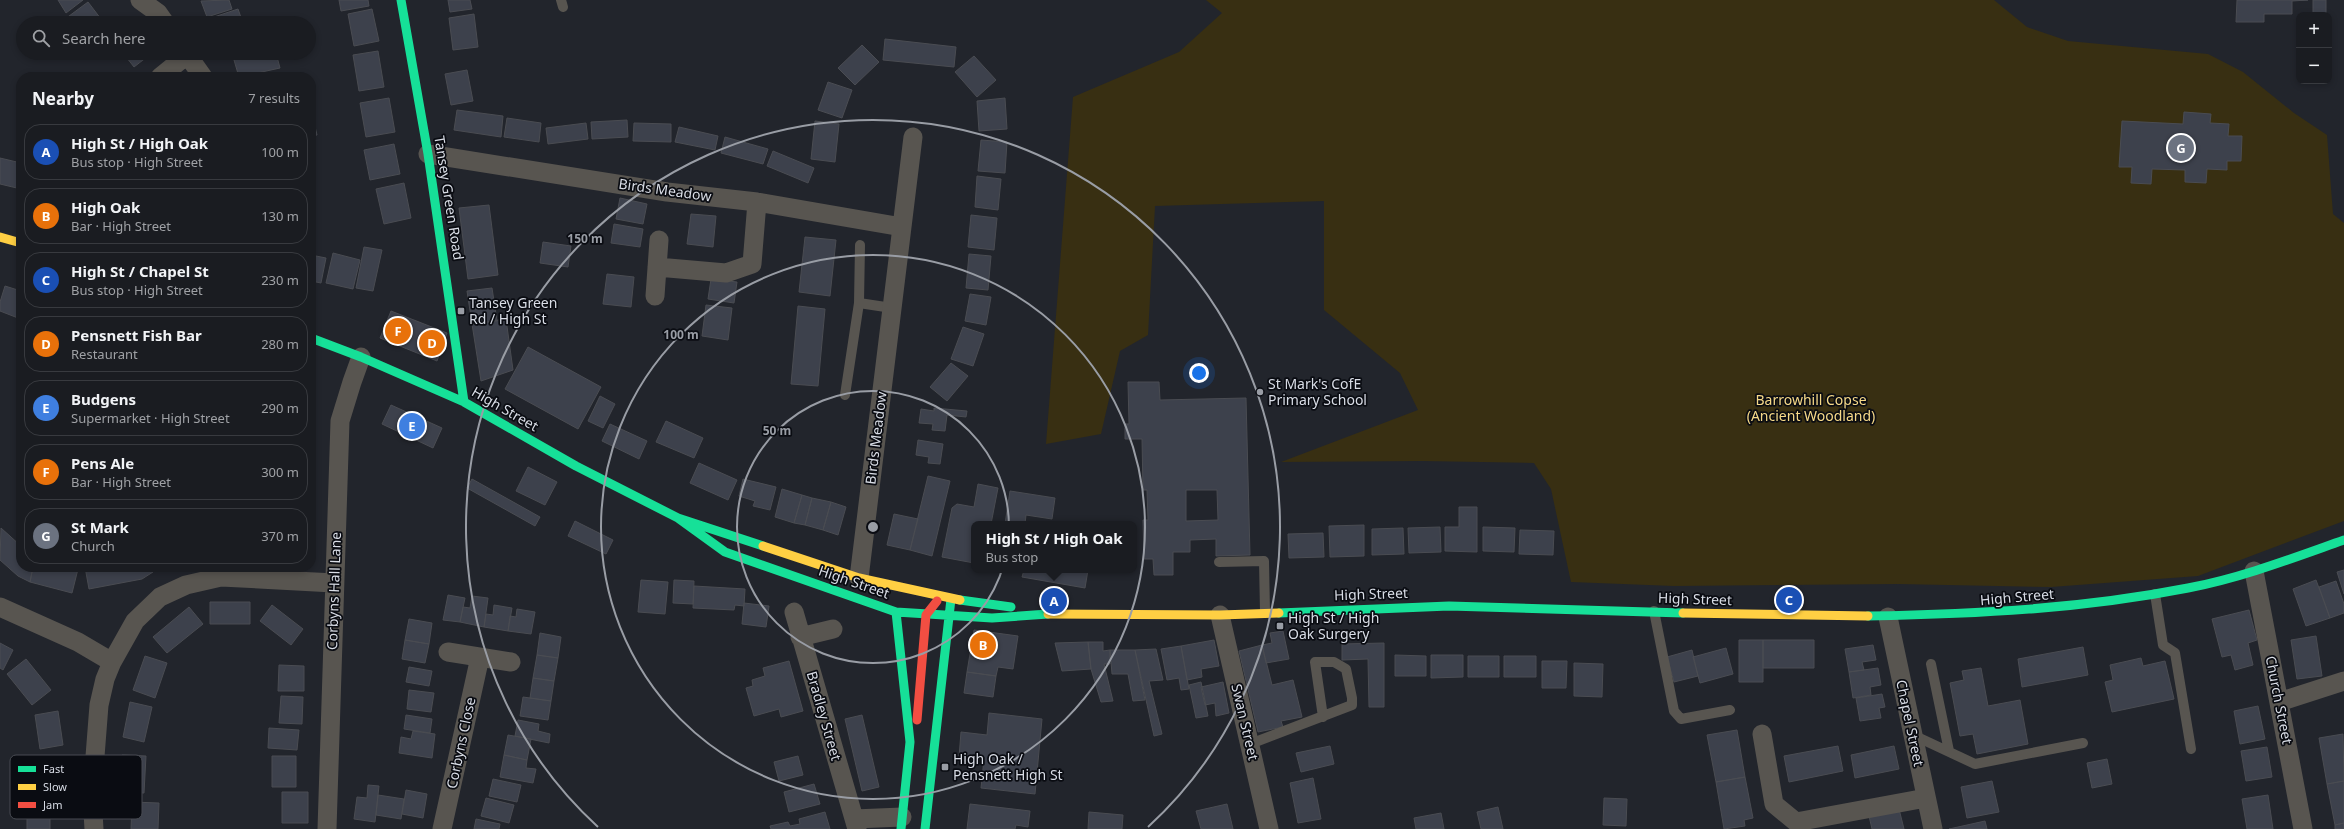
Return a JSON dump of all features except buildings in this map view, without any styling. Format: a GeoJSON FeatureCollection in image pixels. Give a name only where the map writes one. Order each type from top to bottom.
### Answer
{"type":"FeatureCollection","features":[{"type":"Feature","properties":{"kind":"main road","name":"Tansey Green Road"},"geometry":{"type":"LineString","coordinates":[[401,0],[428,154],[464,402]]}},
{"type":"Feature","properties":{"kind":"main road"},"geometry":{"type":"LineString","coordinates":[[0,237],[16,242]]}},
{"type":"Feature","properties":{"kind":"main road","name":"High Street"},"geometry":{"type":"LineString","coordinates":[[316,340],[361,357],[464,402],[576,466],[678,518],[859,578],[951,599],[1003,604],[1037,614]]}},
{"type":"Feature","properties":{"kind":"main road","name":"High Street"},"geometry":{"type":"LineString","coordinates":[[678,518],[724,552],[896,612],[949,617],[992,618],[1037,614],[1220,615],[1264,612],[1448,606],[1888,617],[1980,614],[2065,607],[2155,594],[2254,571],[2344,540]]}},
{"type":"Feature","properties":{"kind":"main road"},"geometry":{"type":"LineString","coordinates":[[910,742],[916,729],[926,615],[940,597]]}},
{"type":"Feature","properties":{"kind":"main road"},"geometry":{"type":"LineString","coordinates":[[925,829],[951,599]]}},
{"type":"Feature","properties":{"kind":"main road"},"geometry":{"type":"LineString","coordinates":[[896,612],[904,699],[910,742],[901,823],[927,817]]}},
{"type":"Feature","properties":{"kind":"street"},"geometry":{"type":"LineString","coordinates":[[140,0],[158,13],[160,16]]}},
{"type":"Feature","properties":{"kind":"street"},"geometry":{"type":"LineString","coordinates":[[166,72],[180,60]]}},
{"type":"Feature","properties":{"kind":"street"},"geometry":{"type":"LineString","coordinates":[[191,60],[200,72]]}},
{"type":"Feature","properties":{"kind":"street","name":"Birds Meadow"},"geometry":{"type":"LineString","coordinates":[[859,578],[913,137]]}},
{"type":"Feature","properties":{"kind":"street","name":"Birds Meadow"},"geometry":{"type":"LineString","coordinates":[[428,154],[667,192],[757,202],[902,228]]}},
{"type":"Feature","properties":{"kind":"street"},"geometry":{"type":"LineString","coordinates":[[657,267],[726,273],[752,264],[757,202]]}},
{"type":"Feature","properties":{"kind":"street"},"geometry":{"type":"LineString","coordinates":[[655,296],[659,240]]}},
{"type":"Feature","properties":{"kind":"street","name":"Corbyns Hall Lane"},"geometry":{"type":"LineString","coordinates":[[326,829],[340,421],[361,357]]}},
{"type":"Feature","properties":{"kind":"street","name":"Church Street"},"geometry":{"type":"LineString","coordinates":[[2254,571],[2303,829]]}},
{"type":"Feature","properties":{"kind":"street"},"geometry":{"type":"LineString","coordinates":[[95,755],[99,705],[105,680],[112,662],[135,622],[160,597],[186,585],[221,577],[334,583]]}},
{"type":"Feature","properties":{"kind":"street"},"geometry":{"type":"LineString","coordinates":[[0,607],[78,642],[112,662]]}},
{"type":"Feature","properties":{"kind":"street","name":"Bradley Street"},"geometry":{"type":"LineString","coordinates":[[794,612],[800,637],[856,824],[901,823]]}},
{"type":"Feature","properties":{"kind":"street","name":"Swan Street"},"geometry":{"type":"LineString","coordinates":[[1220,615],[1270,829]]}},
{"type":"Feature","properties":{"kind":"street","name":"Chapel Street"},"geometry":{"type":"LineString","coordinates":[[1888,617],[1933,829]]}},
{"type":"Feature","properties":{"kind":"street"},"geometry":{"type":"LineString","coordinates":[[800,637],[833,629]]}},
{"type":"Feature","properties":{"kind":"street"},"geometry":{"type":"LineString","coordinates":[[448,652],[511,662]]}},
{"type":"Feature","properties":{"kind":"street","name":"Corbyns Close"},"geometry":{"type":"LineString","coordinates":[[442,829],[480,657]]}},
{"type":"Feature","properties":{"kind":"street"},"geometry":{"type":"LineString","coordinates":[[2279,702],[2344,681]]}},
{"type":"Feature","properties":{"kind":"street"},"geometry":{"type":"LineString","coordinates":[[1762,734],[1774,804],[1796,822],[1926,798]]}},
{"type":"Feature","properties":{"kind":"street"},"geometry":{"type":"LineString","coordinates":[[93,819],[94,829]]}},
{"type":"Feature","properties":{"kind":"lane"},"geometry":{"type":"LineString","coordinates":[[845,396],[859,303],[860,245]]}},
{"type":"Feature","properties":{"kind":"lane"},"geometry":{"type":"LineString","coordinates":[[859,303],[892,308]]}},
{"type":"Feature","properties":{"kind":"lane"},"geometry":{"type":"LineString","coordinates":[[1219,562],[1264,561],[1264,612]]}},
{"type":"Feature","properties":{"kind":"lane"},"geometry":{"type":"LineString","coordinates":[[2155,594],[2163,645],[2175,653],[2191,749]]}},
{"type":"Feature","properties":{"kind":"lane"},"geometry":{"type":"LineString","coordinates":[[1649,611],[1674,711],[1681,719],[1730,710]]}},
{"type":"Feature","properties":{"kind":"lane"},"geometry":{"type":"LineString","coordinates":[[1250,744],[1323,717],[1352,705],[1346,669],[1334,662],[1315,662],[1323,717]]}},
{"type":"Feature","properties":{"kind":"lane"},"geometry":{"type":"LineString","coordinates":[[1931,664],[1949,751]]}},
{"type":"Feature","properties":{"kind":"lane"},"geometry":{"type":"LineString","coordinates":[[1913,735],[1975,764],[2083,743]]}},
{"type":"Feature","properties":{"kind":"green space","name":"Barrowhill Copse (Ancient Woodland)"},"geometry":{"type":"Polygon","coordinates":[[[1206,0],[1994,0],[2027,27],[2068,41],[2208,54],[2243,72],[2294,113],[2327,135],[2333,214],[2344,223],[2344,521],[2198,576],[2051,587],[1898,584],[1674,586],[1571,582],[1551,489],[1534,463],[1422,461],[1281,462],[1418,410],[1400,373],[1324,310],[1324,201],[1155,206],[1148,335],[1120,351],[1101,434],[1046,444],[1073,97],[1179,52],[1222,13],[1206,0]]]}},
{"type":"Feature","properties":{"kind":"traffic: fast"},"geometry":{"type":"LineString","coordinates":[[401,0],[428,154],[464,402]]}},
{"type":"Feature","properties":{"kind":"traffic: fast"},"geometry":{"type":"LineString","coordinates":[[316,340],[361,357],[464,402],[576,466],[678,518],[763,546]]}},
{"type":"Feature","properties":{"kind":"traffic: fast"},"geometry":{"type":"LineString","coordinates":[[678,518],[725,552],[896,612],[992,618],[1048,614]]}},
{"type":"Feature","properties":{"kind":"traffic: fast"},"geometry":{"type":"LineString","coordinates":[[1868,616],[1989,612],[2068,606],[2148,595],[2228,579],[2344,540]]}},
{"type":"Feature","properties":{"kind":"traffic: fast"},"geometry":{"type":"LineString","coordinates":[[925,829],[951,599]]}},
{"type":"Feature","properties":{"kind":"traffic: fast"},"geometry":{"type":"LineString","coordinates":[[960,600],[1011,607]]}},
{"type":"Feature","properties":{"kind":"traffic: fast"},"geometry":{"type":"LineString","coordinates":[[1279,613],[1449,606],[1683,613]]}},
{"type":"Feature","properties":{"kind":"traffic: fast"},"geometry":{"type":"LineString","coordinates":[[896,612],[910,742],[901,829]]}},
{"type":"Feature","properties":{"kind":"traffic: slow"},"geometry":{"type":"LineString","coordinates":[[0,237],[16,242]]}},
{"type":"Feature","properties":{"kind":"traffic: slow"},"geometry":{"type":"LineString","coordinates":[[763,546],[859,578],[960,600]]}},
{"type":"Feature","properties":{"kind":"traffic: slow"},"geometry":{"type":"LineString","coordinates":[[1048,614],[1220,615],[1279,613]]}},
{"type":"Feature","properties":{"kind":"traffic: slow"},"geometry":{"type":"LineString","coordinates":[[1683,613],[1868,616]]}},
{"type":"Feature","properties":{"kind":"traffic: jam"},"geometry":{"type":"LineString","coordinates":[[917,720],[926,615],[937,601]]}},
{"type":"Feature","properties":{"kind":"place","name":"St Mark"},"geometry":{"type":"Point","coordinates":[2181,148]}},
{"type":"Feature","properties":{"kind":"place","name":"Tansey Green Rd / High St"},"geometry":{"type":"Point","coordinates":[461,311]}},
{"type":"Feature","properties":{"kind":"place","name":"Pens Ale"},"geometry":{"type":"Point","coordinates":[398,331]}},
{"type":"Feature","properties":{"kind":"place","name":"Pensnett Fish Bar"},"geometry":{"type":"Point","coordinates":[432,343]}},
{"type":"Feature","properties":{"kind":"place","name":"St Mark's CofE Primary School"},"geometry":{"type":"Point","coordinates":[1260,392]}},
{"type":"Feature","properties":{"kind":"place","name":"Budgens"},"geometry":{"type":"Point","coordinates":[412,426]}},
{"type":"Feature","properties":{"kind":"place","name":"High St / Chapel St"},"geometry":{"type":"Point","coordinates":[1789,600]}},
{"type":"Feature","properties":{"kind":"place","name":"High St / High Oak"},"geometry":{"type":"Point","coordinates":[1054,601]}},
{"type":"Feature","properties":{"kind":"place","name":"High St / High Oak Surgery"},"geometry":{"type":"Point","coordinates":[1280,626]}},
{"type":"Feature","properties":{"kind":"place","name":"High Oak"},"geometry":{"type":"Point","coordinates":[983,645]}},
{"type":"Feature","properties":{"kind":"place","name":"High Oak / Pensnett High St"},"geometry":{"type":"Point","coordinates":[945,767]}}]}
